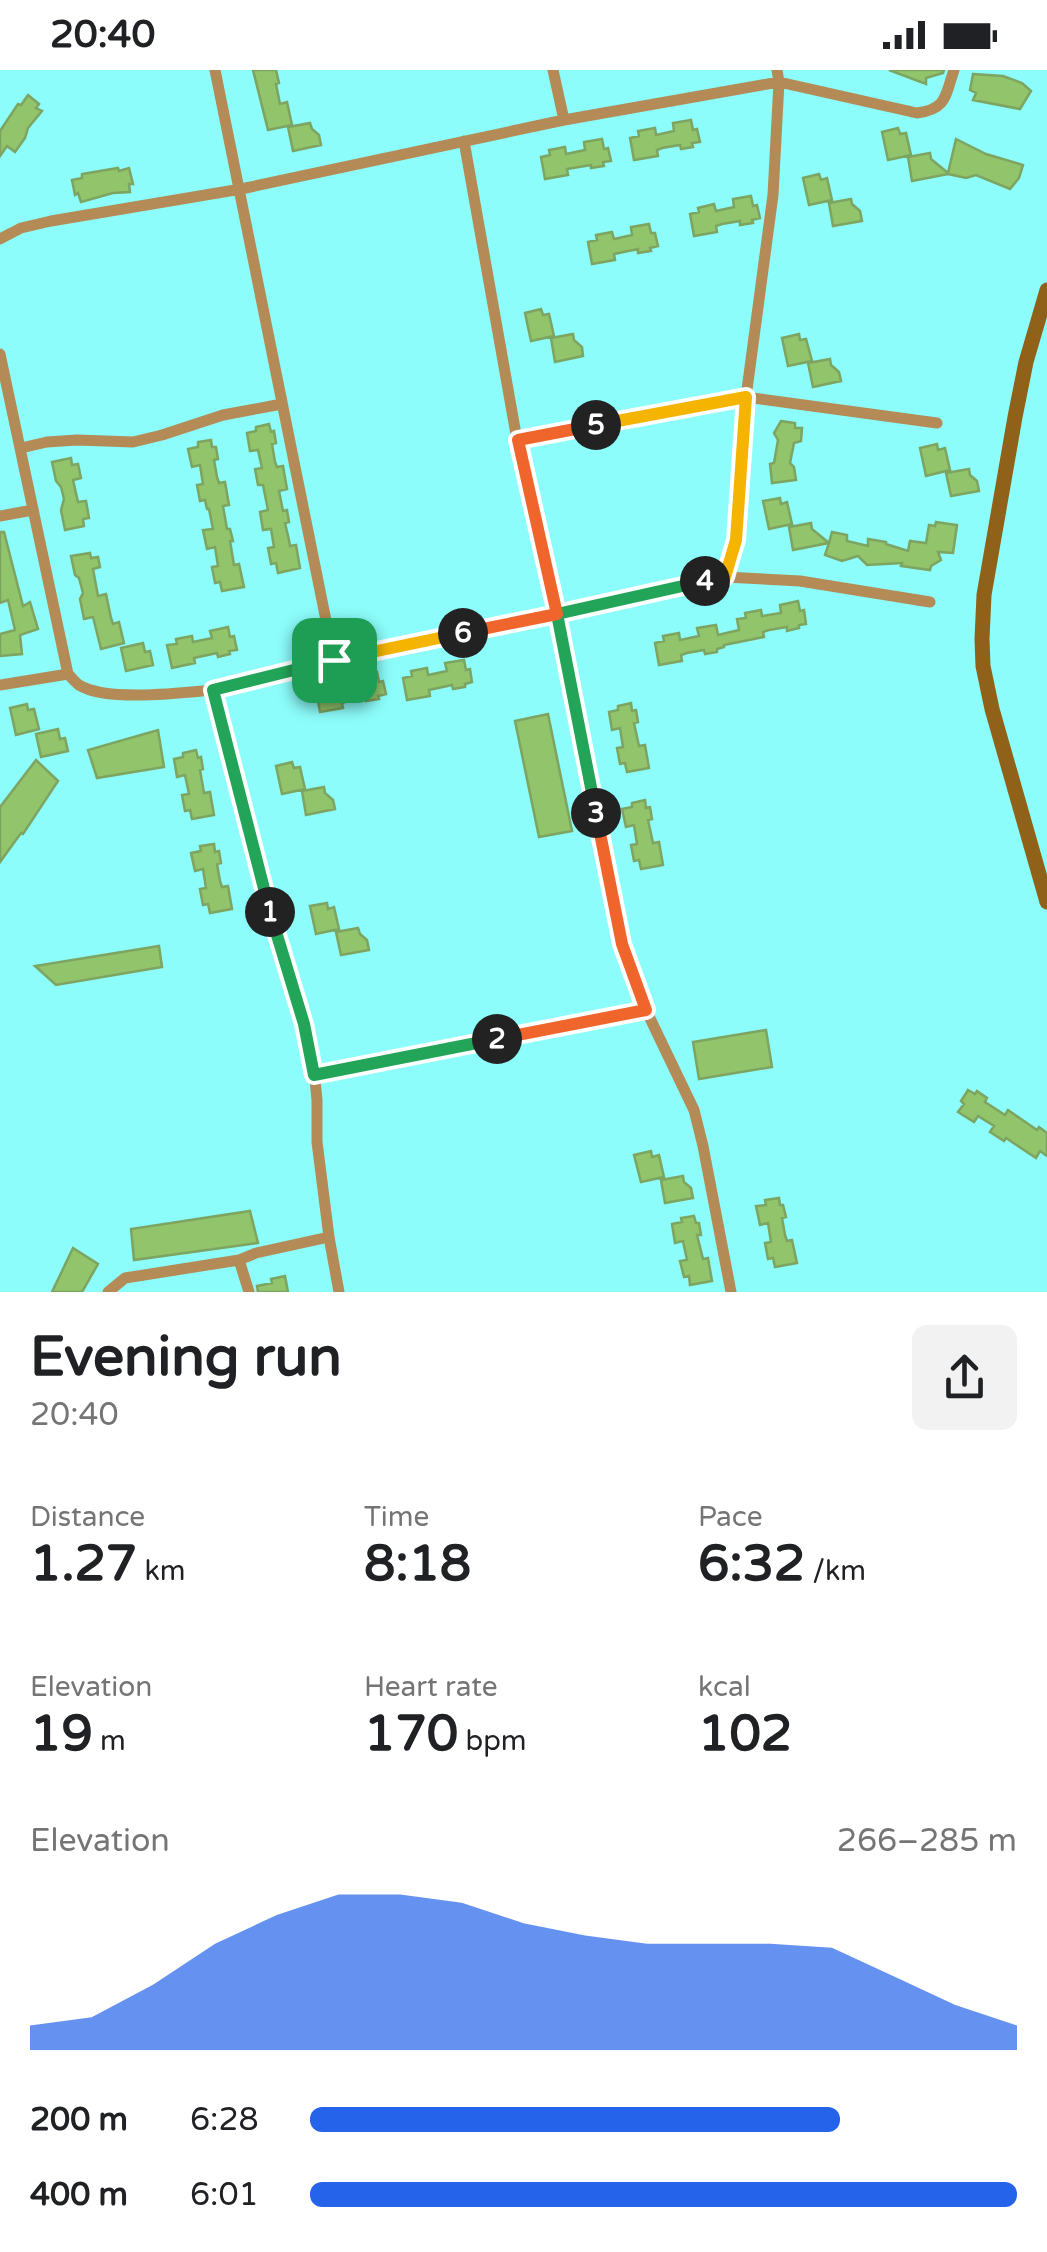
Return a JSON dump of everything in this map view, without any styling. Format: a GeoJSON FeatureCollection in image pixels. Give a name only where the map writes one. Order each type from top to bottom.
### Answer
{"type":"FeatureCollection","features":[{"type":"Feature","properties":{"kind":"street"},"geometry":{"type":"LineString","coordinates":[[216,70],[334,660]]}},
{"type":"Feature","properties":{"kind":"street"},"geometry":{"type":"LineString","coordinates":[[553,70],[564,120]]}},
{"type":"Feature","properties":{"kind":"street"},"geometry":{"type":"LineString","coordinates":[[0,239],[51,220],[241,188],[778,76],[917,113],[932,111],[941,106],[954,70]]}},
{"type":"Feature","properties":{"kind":"street"},"geometry":{"type":"LineString","coordinates":[[725,577],[736,540],[746,397],[773,195],[778,76]]}},
{"type":"Feature","properties":{"kind":"street"},"geometry":{"type":"LineString","coordinates":[[464,141],[518,440],[557,614],[622,944],[646,1010],[694,1110],[732,1292]]}},
{"type":"Feature","properties":{"kind":"street"},"geometry":{"type":"LineString","coordinates":[[1047,290],[1026,362],[982,618],[986,688],[1047,902]]}},
{"type":"Feature","properties":{"kind":"street"},"geometry":{"type":"LineString","coordinates":[[0,354],[68,674],[79,685],[96,692],[213,690],[334,660],[725,577],[800,581],[930,602]]}},
{"type":"Feature","properties":{"kind":"street"},"geometry":{"type":"LineString","coordinates":[[518,440],[746,397],[937,423]]}},
{"type":"Feature","properties":{"kind":"street"},"geometry":{"type":"LineString","coordinates":[[21,448],[77,440],[133,442],[223,414],[282,404]]}},
{"type":"Feature","properties":{"kind":"street"},"geometry":{"type":"LineString","coordinates":[[0,516],[33,510]]}},
{"type":"Feature","properties":{"kind":"street"},"geometry":{"type":"LineString","coordinates":[[0,685],[68,674]]}},
{"type":"Feature","properties":{"kind":"street"},"geometry":{"type":"LineString","coordinates":[[213,690],[264,894],[304,1024],[314,1075],[317,1142],[339,1292]]}},
{"type":"Feature","properties":{"kind":"street"},"geometry":{"type":"LineString","coordinates":[[314,1075],[646,1010]]}},
{"type":"Feature","properties":{"kind":"street"},"geometry":{"type":"LineString","coordinates":[[108,1292],[125,1278],[239,1260],[329,1237]]}},
{"type":"Feature","properties":{"kind":"street"},"geometry":{"type":"LineString","coordinates":[[239,1260],[249,1292]]}},
{"type":"Feature","properties":{"kind":"building"},"geometry":{"type":"Polygon","coordinates":[[[253,70],[276,70],[280,104],[287,102],[292,125],[268,130],[253,70]]]}},
{"type":"Feature","properties":{"kind":"building"},"geometry":{"type":"Polygon","coordinates":[[[889,70],[944,70],[926,78],[926,84],[889,70]]]}},
{"type":"Feature","properties":{"kind":"building"},"geometry":{"type":"Polygon","coordinates":[[[973,74],[1003,76],[1031,91],[1020,109],[973,100],[973,74]]]}},
{"type":"Feature","properties":{"kind":"building"},"geometry":{"type":"Polygon","coordinates":[[[28,95],[42,111],[15,152],[7,146],[0,156],[0,131],[28,95]]]}},
{"type":"Feature","properties":{"kind":"building"},"geometry":{"type":"Polygon","coordinates":[[[691,120],[700,142],[692,143],[693,147],[662,148],[657,150],[658,156],[634,160],[630,138],[639,136],[638,131],[655,128],[656,135],[674,131],[673,123],[691,120]]]}},
{"type":"Feature","properties":{"kind":"building"},"geometry":{"type":"Polygon","coordinates":[[[310,123],[321,145],[293,151],[288,127],[310,123]]]}},
{"type":"Feature","properties":{"kind":"building"},"geometry":{"type":"Polygon","coordinates":[[[898,128],[900,134],[906,133],[911,155],[888,160],[882,132],[898,128]]]}},
{"type":"Feature","properties":{"kind":"building"},"geometry":{"type":"Polygon","coordinates":[[[602,139],[611,161],[603,162],[604,166],[567,169],[568,175],[545,179],[541,157],[550,155],[549,150],[565,147],[566,154],[585,150],[584,142],[602,139]]]}},
{"type":"Feature","properties":{"kind":"building"},"geometry":{"type":"Polygon","coordinates":[[[956,139],[986,154],[1023,165],[1019,178],[1010,189],[976,175],[966,178],[948,174],[912,181],[908,157],[930,153],[931,159],[948,173],[956,139]]]}},
{"type":"Feature","properties":{"kind":"building"},"geometry":{"type":"Polygon","coordinates":[[[129,168],[133,184],[129,184],[130,192],[81,202],[78,193],[75,195],[72,180],[82,178],[82,174],[129,168]]]}},
{"type":"Feature","properties":{"kind":"building"},"geometry":{"type":"Polygon","coordinates":[[[819,174],[821,180],[827,178],[832,200],[809,205],[803,178],[819,174]]]}},
{"type":"Feature","properties":{"kind":"building"},"geometry":{"type":"Polygon","coordinates":[[[751,196],[760,218],[752,220],[753,223],[722,224],[716,226],[717,232],[694,236],[690,214],[699,212],[698,208],[714,204],[716,211],[734,207],[733,199],[751,196]]]}},
{"type":"Feature","properties":{"kind":"building"},"geometry":{"type":"Polygon","coordinates":[[[851,199],[862,221],[833,226],[829,203],[851,199]]]}},
{"type":"Feature","properties":{"kind":"building"},"geometry":{"type":"Polygon","coordinates":[[[649,224],[658,246],[650,248],[651,251],[638,253],[638,249],[614,254],[615,260],[592,264],[588,242],[597,240],[596,235],[612,232],[614,239],[632,235],[631,227],[649,224]]]}},
{"type":"Feature","properties":{"kind":"building"},"geometry":{"type":"Polygon","coordinates":[[[541,309],[543,315],[549,314],[554,336],[531,341],[525,313],[541,309]]]}},
{"type":"Feature","properties":{"kind":"building"},"geometry":{"type":"Polygon","coordinates":[[[573,334],[583,356],[555,362],[551,338],[573,334]]]}},
{"type":"Feature","properties":{"kind":"building"},"geometry":{"type":"Polygon","coordinates":[[[799,334],[800,340],[806,339],[812,361],[788,366],[782,338],[799,334]]]}},
{"type":"Feature","properties":{"kind":"building"},"geometry":{"type":"Polygon","coordinates":[[[830,359],[841,381],[813,387],[808,363],[830,359]]]}},
{"type":"Feature","properties":{"kind":"building"},"geometry":{"type":"Polygon","coordinates":[[[781,421],[802,428],[801,441],[794,443],[790,463],[796,480],[772,483],[770,464],[774,463],[778,440],[774,433],[781,421]]]}},
{"type":"Feature","properties":{"kind":"building"},"geometry":{"type":"Polygon","coordinates":[[[269,424],[276,443],[272,444],[275,462],[277,467],[283,466],[287,489],[279,491],[283,511],[287,510],[289,522],[285,523],[290,546],[296,545],[300,568],[278,573],[276,563],[271,564],[268,548],[274,547],[271,529],[263,530],[260,512],[268,510],[255,469],[262,468],[258,450],[250,451],[247,433],[269,424]]]}},
{"type":"Feature","properties":{"kind":"building"},"geometry":{"type":"Polygon","coordinates":[[[211,440],[212,447],[216,447],[218,459],[214,460],[219,483],[225,482],[229,505],[223,506],[233,541],[234,565],[239,564],[244,587],[222,591],[220,582],[215,583],[212,567],[218,566],[215,547],[207,549],[203,530],[213,529],[205,500],[200,501],[200,465],[192,467],[188,449],[211,440]]]}},
{"type":"Feature","properties":{"kind":"building"},"geometry":{"type":"Polygon","coordinates":[[[937,444],[938,450],[945,448],[950,470],[926,476],[920,448],[937,444]]]}},
{"type":"Feature","properties":{"kind":"building"},"geometry":{"type":"Polygon","coordinates":[[[71,458],[72,465],[78,464],[81,478],[73,480],[78,502],[86,501],[89,518],[83,519],[84,526],[65,530],[61,510],[64,499],[52,462],[71,458]]]}},
{"type":"Feature","properties":{"kind":"building"},"geometry":{"type":"Polygon","coordinates":[[[969,469],[979,491],[951,496],[946,473],[969,469]]]}},
{"type":"Feature","properties":{"kind":"building"},"geometry":{"type":"Polygon","coordinates":[[[780,498],[781,504],[787,502],[792,524],[769,529],[763,501],[780,498]]]}},
{"type":"Feature","properties":{"kind":"building"},"geometry":{"type":"Polygon","coordinates":[[[811,523],[812,529],[829,543],[793,550],[789,527],[811,523]]]}},
{"type":"Feature","properties":{"kind":"building"},"geometry":{"type":"Polygon","coordinates":[[[929,525],[957,525],[953,553],[938,552],[941,560],[930,570],[901,566],[902,563],[867,565],[858,556],[842,561],[825,555],[832,532],[847,535],[847,541],[868,546],[868,539],[908,551],[910,541],[926,543],[929,525]]]}},
{"type":"Feature","properties":{"kind":"building"},"geometry":{"type":"Polygon","coordinates":[[[0,532],[4,532],[23,606],[30,602],[38,629],[20,635],[22,654],[0,656],[0,634],[15,630],[8,600],[0,603],[0,532]]]}},
{"type":"Feature","properties":{"kind":"building"},"geometry":{"type":"Polygon","coordinates":[[[90,553],[91,558],[98,557],[100,567],[93,569],[98,596],[106,594],[113,624],[119,622],[124,643],[101,649],[93,617],[84,619],[80,599],[83,593],[71,556],[90,553]]]}},
{"type":"Feature","properties":{"kind":"building"},"geometry":{"type":"Polygon","coordinates":[[[798,601],[806,624],[799,628],[769,630],[763,632],[764,637],[724,645],[717,652],[687,653],[681,655],[682,661],[659,665],[655,643],[664,641],[663,636],[679,633],[680,640],[699,636],[697,628],[716,625],[718,635],[739,630],[737,619],[746,618],[745,613],[781,613],[780,605],[798,601]]]}},
{"type":"Feature","properties":{"kind":"building"},"geometry":{"type":"Polygon","coordinates":[[[228,627],[237,650],[218,657],[217,653],[194,658],[195,663],[172,668],[167,645],[192,636],[193,642],[212,638],[210,631],[228,627]]]}},
{"type":"Feature","properties":{"kind":"building"},"geometry":{"type":"Polygon","coordinates":[[[143,643],[145,652],[150,651],[153,665],[126,671],[121,648],[143,643]]]}},
{"type":"Feature","properties":{"kind":"building"},"geometry":{"type":"Polygon","coordinates":[[[464,660],[472,682],[465,687],[453,689],[452,685],[429,690],[430,696],[407,700],[403,678],[412,676],[411,671],[427,668],[428,675],[447,671],[445,663],[464,660]]]}},
{"type":"Feature","properties":{"kind":"building"},"geometry":{"type":"Polygon","coordinates":[[[377,672],[386,694],[378,696],[379,699],[348,701],[342,703],[343,708],[320,712],[316,690],[325,689],[324,684],[340,680],[342,687],[360,683],[359,675],[377,672]]]}},
{"type":"Feature","properties":{"kind":"building"},"geometry":{"type":"Polygon","coordinates":[[[631,703],[632,711],[636,710],[638,722],[634,723],[639,746],[645,745],[649,768],[627,772],[625,763],[620,764],[617,748],[623,747],[620,728],[612,730],[609,712],[631,703]]]}},
{"type":"Feature","properties":{"kind":"building"},"geometry":{"type":"Polygon","coordinates":[[[27,704],[28,710],[34,709],[39,729],[16,735],[10,708],[27,704]]]}},
{"type":"Feature","properties":{"kind":"building"},"geometry":{"type":"Polygon","coordinates":[[[548,714],[572,831],[539,837],[515,721],[548,714]]]}},
{"type":"Feature","properties":{"kind":"building"},"geometry":{"type":"Polygon","coordinates":[[[58,729],[68,751],[41,757],[36,734],[58,729]]]}},
{"type":"Feature","properties":{"kind":"building"},"geometry":{"type":"Polygon","coordinates":[[[158,730],[164,767],[97,778],[88,750],[158,730]]]}},
{"type":"Feature","properties":{"kind":"building"},"geometry":{"type":"Polygon","coordinates":[[[196,750],[198,758],[201,757],[204,793],[210,792],[214,815],[192,819],[190,810],[185,811],[182,795],[189,794],[185,775],[177,777],[174,759],[196,750]]]}},
{"type":"Feature","properties":{"kind":"building"},"geometry":{"type":"Polygon","coordinates":[[[36,760],[58,781],[0,862],[0,807],[36,760]]]}},
{"type":"Feature","properties":{"kind":"building"},"geometry":{"type":"Polygon","coordinates":[[[292,762],[294,768],[300,767],[305,789],[282,794],[276,766],[292,762]]]}},
{"type":"Feature","properties":{"kind":"building"},"geometry":{"type":"Polygon","coordinates":[[[324,787],[335,809],[306,815],[302,791],[324,787]]]}},
{"type":"Feature","properties":{"kind":"building"},"geometry":{"type":"Polygon","coordinates":[[[645,800],[646,808],[650,807],[652,819],[648,820],[653,843],[659,842],[663,865],[641,869],[639,860],[634,861],[631,845],[637,844],[634,825],[626,827],[622,809],[645,800]]]}},
{"type":"Feature","properties":{"kind":"building"},"geometry":{"type":"Polygon","coordinates":[[[214,844],[221,863],[217,864],[220,881],[222,887],[228,886],[232,909],[210,913],[208,904],[203,905],[200,889],[206,888],[203,869],[195,871],[191,853],[201,851],[200,846],[214,844]]]}},
{"type":"Feature","properties":{"kind":"building"},"geometry":{"type":"Polygon","coordinates":[[[327,903],[328,909],[334,907],[339,929],[316,934],[310,906],[327,903]]]}},
{"type":"Feature","properties":{"kind":"building"},"geometry":{"type":"Polygon","coordinates":[[[358,928],[369,950],[341,955],[336,932],[358,928]]]}},
{"type":"Feature","properties":{"kind":"building"},"geometry":{"type":"Polygon","coordinates":[[[159,946],[162,967],[56,985],[35,966],[159,946]]]}},
{"type":"Feature","properties":{"kind":"building"},"geometry":{"type":"Polygon","coordinates":[[[766,1030],[772,1067],[699,1079],[693,1042],[766,1030]]]}},
{"type":"Feature","properties":{"kind":"building"},"geometry":{"type":"Polygon","coordinates":[[[968,1090],[975,1094],[977,1091],[987,1098],[985,1102],[1005,1115],[1008,1110],[1047,1133],[1047,1156],[1040,1151],[1036,1158],[990,1132],[994,1126],[978,1116],[974,1122],[958,1112],[968,1090]]]}},
{"type":"Feature","properties":{"kind":"building"},"geometry":{"type":"Polygon","coordinates":[[[651,1151],[652,1157],[659,1155],[664,1177],[641,1182],[634,1155],[651,1151]]]}},
{"type":"Feature","properties":{"kind":"building"},"geometry":{"type":"Polygon","coordinates":[[[683,1176],[693,1198],[665,1203],[661,1180],[683,1176]]]}},
{"type":"Feature","properties":{"kind":"building"},"geometry":{"type":"Polygon","coordinates":[[[779,1198],[786,1217],[782,1218],[785,1235],[787,1241],[792,1240],[797,1263],[775,1267],[773,1258],[768,1259],[765,1243],[771,1242],[768,1223],[760,1225],[756,1206],[779,1198]]]}},
{"type":"Feature","properties":{"kind":"building"},"geometry":{"type":"Polygon","coordinates":[[[250,1211],[258,1243],[134,1260],[131,1229],[250,1211]]]}},
{"type":"Feature","properties":{"kind":"building"},"geometry":{"type":"Polygon","coordinates":[[[694,1216],[712,1281],[690,1285],[680,1261],[687,1260],[683,1241],[675,1243],[672,1224],[694,1216]]]}},
{"type":"Feature","properties":{"kind":"building"},"geometry":{"type":"Polygon","coordinates":[[[73,1248],[98,1264],[82,1292],[52,1292],[73,1248]]]}},
{"type":"Feature","properties":{"kind":"building"},"geometry":{"type":"Polygon","coordinates":[[[285,1276],[288,1292],[258,1292],[257,1286],[285,1276]]]}},
{"type":"Feature","properties":{"kind":"route"},"geometry":{"type":"LineString","coordinates":[[334,660],[213,690],[264,894],[304,1024],[314,1075],[646,1010],[622,944],[557,614],[725,577],[736,540],[746,397],[518,440],[557,614],[334,660]]}}]}
